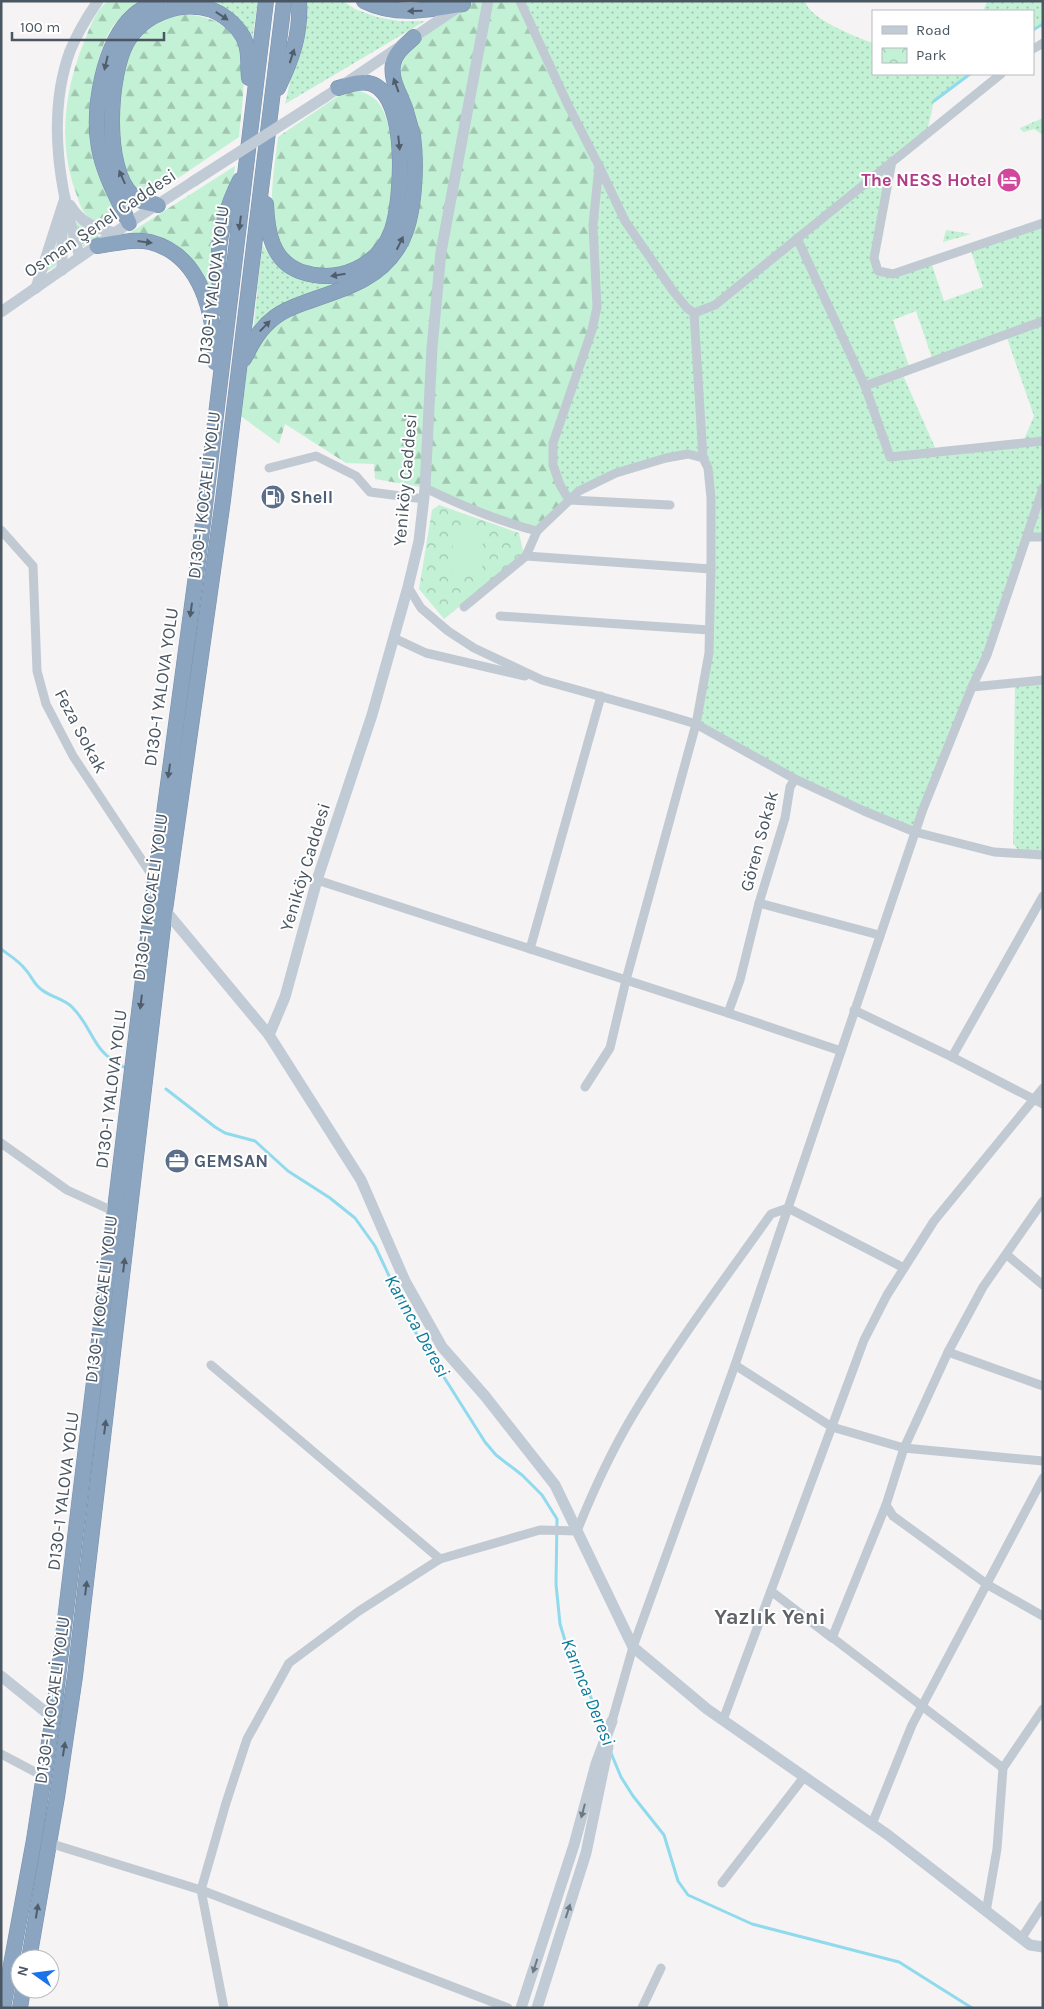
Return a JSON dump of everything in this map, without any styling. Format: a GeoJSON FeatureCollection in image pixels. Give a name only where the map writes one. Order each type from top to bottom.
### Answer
{"type":"FeatureCollection","features":[{"type":"Feature","properties":{"kind":"highway"},"geometry":{"type":"LineString","coordinates":[[129,224],[106,172],[99,148],[98,120],[101,82],[107,56],[120,31],[134,14],[157,1]]}},
{"type":"Feature","properties":{"kind":"highway"},"geometry":{"type":"LineString","coordinates":[[251,120],[266,1]]}},
{"type":"Feature","properties":{"kind":"highway","name":"D130-1 KOCAELİ YOLU"},"geometry":{"type":"LineString","coordinates":[[49,1843],[89,1564],[165,910],[184,789],[240,367],[284,1]]}},
{"type":"Feature","properties":{"kind":"highway"},"geometry":{"type":"LineString","coordinates":[[272,101],[292,57],[300,18],[299,1]]}},
{"type":"Feature","properties":{"kind":"highway"},"geometry":{"type":"LineString","coordinates":[[364,1],[385,9],[412,12],[465,3]]}},
{"type":"Feature","properties":{"kind":"highway"},"geometry":{"type":"LineString","coordinates":[[158,204],[140,200],[129,192],[118,168],[112,127],[115,82],[120,60],[127,42],[140,25],[166,8],[183,4],[202,5],[219,12],[230,20],[240,33],[247,47],[251,120]]}},
{"type":"Feature","properties":{"kind":"highway"},"geometry":{"type":"LineString","coordinates":[[240,367],[254,339],[265,325],[277,315],[372,276],[388,262],[401,244],[408,222],[414,163],[412,135],[393,73],[396,55],[414,37]]}},
{"type":"Feature","properties":{"kind":"highway"},"geometry":{"type":"LineString","coordinates":[[264,165],[268,231],[276,252],[284,262],[299,271],[314,276],[328,276],[345,274],[360,268],[372,260],[382,248],[391,232],[397,211],[400,166],[399,142],[394,116],[381,91],[373,84],[353,84],[338,88]]}},
{"type":"Feature","properties":{"kind":"highway","name":"D130-1 YALOVA YOLU"},"geometry":{"type":"LineString","coordinates":[[4,2008],[40,1801],[226,330],[219,278],[221,238],[236,189],[246,168],[251,120]]}},
{"type":"Feature","properties":{"kind":"highway"},"geometry":{"type":"LineString","coordinates":[[97,246],[134,241],[149,242],[173,252],[195,275],[208,305],[215,349],[210,457]]}},
{"type":"Feature","properties":{"kind":"highway"},"geometry":{"type":"LineString","coordinates":[[31,1949],[49,1843]]}},
{"type":"Feature","properties":{"kind":"street"},"geometry":{"type":"LineString","coordinates":[[80,258],[58,149],[58,108],[63,78],[74,43],[98,1]]}},
{"type":"Feature","properties":{"kind":"street","name":"Yeniköy Caddesi"},"geometry":{"type":"LineString","coordinates":[[269,1034],[285,997],[318,880],[372,715],[419,541],[425,494],[432,348],[440,252],[488,1]]}},
{"type":"Feature","properties":{"kind":"street"},"geometry":{"type":"LineString","coordinates":[[520,1],[568,106],[625,221],[674,291],[694,314],[703,458],[708,468],[711,498],[708,653],[696,724],[626,980],[610,1048],[585,1087]]}},
{"type":"Feature","properties":{"kind":"street","name":"Osman Şenel Caddesi"},"geometry":{"type":"LineString","coordinates":[[1,312],[158,204],[325,97],[465,3]]}},
{"type":"Feature","properties":{"kind":"street"},"geometry":{"type":"LineString","coordinates":[[694,314],[715,305],[1000,75]]}},
{"type":"Feature","properties":{"kind":"street"},"geometry":{"type":"LineString","coordinates":[[892,161],[874,258],[878,271],[893,274],[1043,223]]}},
{"type":"Feature","properties":{"kind":"street"},"geometry":{"type":"LineString","coordinates":[[569,500],[560,485],[553,464],[552,443],[592,330],[597,307],[593,225],[599,166]]}},
{"type":"Feature","properties":{"kind":"street"},"geometry":{"type":"LineString","coordinates":[[66,196],[77,215],[87,224],[115,233]]}},
{"type":"Feature","properties":{"kind":"street"},"geometry":{"type":"LineString","coordinates":[[62,270],[61,237],[66,196]]}},
{"type":"Feature","properties":{"kind":"street"},"geometry":{"type":"LineString","coordinates":[[36,288],[66,196]]}},
{"type":"Feature","properties":{"kind":"street"},"geometry":{"type":"LineString","coordinates":[[797,238],[865,386],[890,457],[1043,441]]}},
{"type":"Feature","properties":{"kind":"street"},"geometry":{"type":"LineString","coordinates":[[865,386],[1043,321]]}},
{"type":"Feature","properties":{"kind":"street"},"geometry":{"type":"LineString","coordinates":[[464,607],[526,556],[537,531],[578,491],[624,471],[666,458],[688,454],[703,458]]}},
{"type":"Feature","properties":{"kind":"street"},"geometry":{"type":"LineString","coordinates":[[268,468],[316,456],[356,476],[370,492],[425,494],[507,523],[537,531]]}},
{"type":"Feature","properties":{"kind":"street"},"geometry":{"type":"LineString","coordinates":[[537,2008],[586,1853],[600,1769],[634,1647],[735,1365],[915,832],[986,655],[1043,488]]}},
{"type":"Feature","properties":{"kind":"street"},"geometry":{"type":"LineString","coordinates":[[569,500],[670,506]]}},
{"type":"Feature","properties":{"kind":"street","name":"Feza Sokak"},"geometry":{"type":"LineString","coordinates":[[1,530],[33,566],[37,671],[46,704],[73,756],[155,881]]}},
{"type":"Feature","properties":{"kind":"street"},"geometry":{"type":"LineString","coordinates":[[1027,537],[1043,537]]}},
{"type":"Feature","properties":{"kind":"street"},"geometry":{"type":"LineString","coordinates":[[526,556],[711,570]]}},
{"type":"Feature","properties":{"kind":"street"},"geometry":{"type":"LineString","coordinates":[[408,587],[421,608],[448,631],[474,648],[542,680]]}},
{"type":"Feature","properties":{"kind":"street"},"geometry":{"type":"LineString","coordinates":[[500,616],[709,630]]}},
{"type":"Feature","properties":{"kind":"street"},"geometry":{"type":"LineString","coordinates":[[394,638],[426,653],[542,680]]}},
{"type":"Feature","properties":{"kind":"street","name":"Gören Sokak"},"geometry":{"type":"LineString","coordinates":[[542,680],[696,724],[795,779],[790,787],[785,818],[758,903],[879,935]]}},
{"type":"Feature","properties":{"kind":"street"},"geometry":{"type":"LineString","coordinates":[[972,687],[1043,680]]}},
{"type":"Feature","properties":{"kind":"street"},"geometry":{"type":"LineString","coordinates":[[530,949],[601,696]]}},
{"type":"Feature","properties":{"kind":"street"},"geometry":{"type":"LineString","coordinates":[[795,779],[915,832],[994,852],[1043,855]]}},
{"type":"Feature","properties":{"kind":"street"},"geometry":{"type":"LineString","coordinates":[[318,880],[841,1050]]}},
{"type":"Feature","properties":{"kind":"street"},"geometry":{"type":"LineString","coordinates":[[952,1057],[1043,896]]}},
{"type":"Feature","properties":{"kind":"street"},"geometry":{"type":"LineString","coordinates":[[728,1013],[740,980],[758,903]]}},
{"type":"Feature","properties":{"kind":"street"},"geometry":{"type":"LineString","coordinates":[[165,910],[269,1034],[361,1180],[404,1281],[442,1346],[485,1396],[555,1485],[571,1531],[634,1647],[707,1709],[872,1824],[1043,1955]]}},
{"type":"Feature","properties":{"kind":"street"},"geometry":{"type":"LineString","coordinates":[[854,1010],[952,1057],[1043,1104]]}},
{"type":"Feature","properties":{"kind":"street"},"geometry":{"type":"LineString","coordinates":[[723,1720],[864,1340],[887,1295],[934,1221],[1043,1088]]}},
{"type":"Feature","properties":{"kind":"street"},"geometry":{"type":"LineString","coordinates":[[1,1142],[67,1190],[115,1212]]}},
{"type":"Feature","properties":{"kind":"street"},"geometry":{"type":"LineString","coordinates":[[825,1632],[832,1638],[886,1505],[904,1448],[948,1352],[983,1287],[1043,1201]]}},
{"type":"Feature","properties":{"kind":"street"},"geometry":{"type":"LineString","coordinates":[[571,1531],[633,1416],[663,1368],[771,1214],[788,1208],[904,1268]]}},
{"type":"Feature","properties":{"kind":"street"},"geometry":{"type":"LineString","coordinates":[[1007,1255],[1043,1286]]}},
{"type":"Feature","properties":{"kind":"street"},"geometry":{"type":"LineString","coordinates":[[948,1352],[1043,1386]]}},
{"type":"Feature","properties":{"kind":"street"},"geometry":{"type":"LineString","coordinates":[[735,1365],[832,1427],[904,1448],[1043,1462]]}},
{"type":"Feature","properties":{"kind":"street"},"geometry":{"type":"LineString","coordinates":[[211,1366],[440,1560]]}},
{"type":"Feature","properties":{"kind":"street"},"geometry":{"type":"LineString","coordinates":[[872,1824],[912,1726],[1043,1478]]}},
{"type":"Feature","properties":{"kind":"street"},"geometry":{"type":"LineString","coordinates":[[886,1505],[893,1516],[988,1585],[1043,1616]]}},
{"type":"Feature","properties":{"kind":"street"},"geometry":{"type":"LineString","coordinates":[[224,2008],[202,1890],[226,1803],[247,1739],[289,1663],[359,1611],[440,1560],[540,1530],[571,1531]]}},
{"type":"Feature","properties":{"kind":"street"},"geometry":{"type":"LineString","coordinates":[[771,1591],[1003,1768]]}},
{"type":"Feature","properties":{"kind":"street"},"geometry":{"type":"LineString","coordinates":[[1,1676],[51,1715],[1,1982]]}},
{"type":"Feature","properties":{"kind":"street"},"geometry":{"type":"LineString","coordinates":[[986,1912],[997,1849],[1003,1768],[1043,1709]]}},
{"type":"Feature","properties":{"kind":"street"},"geometry":{"type":"LineString","coordinates":[[1,1754],[39,1774]]}},
{"type":"Feature","properties":{"kind":"street"},"geometry":{"type":"LineString","coordinates":[[521,2008],[600,1769]]}},
{"type":"Feature","properties":{"kind":"street"},"geometry":{"type":"LineString","coordinates":[[722,1883],[804,1777]]}},
{"type":"Feature","properties":{"kind":"street"},"geometry":{"type":"LineString","coordinates":[[49,1843],[202,1890],[508,2008]]}},
{"type":"Feature","properties":{"kind":"street"},"geometry":{"type":"LineString","coordinates":[[1025,1942],[1043,1905]]}},
{"type":"Feature","properties":{"kind":"street"},"geometry":{"type":"LineString","coordinates":[[1025,1942],[1043,1948]]}},
{"type":"Feature","properties":{"kind":"street"},"geometry":{"type":"LineString","coordinates":[[642,2008],[660,1968]]}},
{"type":"Feature","properties":{"kind":"green space"},"geometry":{"type":"Polygon","coordinates":[[[108,1],[143,1],[121,17],[111,29],[104,43],[95,77],[90,114],[92,150],[99,176],[116,210],[114,216],[105,222],[91,219],[81,207],[70,173],[65,134],[69,95],[79,56],[95,17],[108,1]]]}},
{"type":"Feature","properties":{"kind":"green space"},"geometry":{"type":"Polygon","coordinates":[[[200,1],[258,1],[252,41],[200,1]]]}},
{"type":"Feature","properties":{"kind":"green space"},"geometry":{"type":"Polygon","coordinates":[[[303,1],[343,1],[355,9],[377,17],[399,21],[425,21],[285,104],[303,25],[303,1]]]}},
{"type":"Feature","properties":{"kind":"green space"},"geometry":{"type":"Polygon","coordinates":[[[467,1],[520,1],[599,166],[596,191],[597,307],[553,443],[553,465],[569,500],[537,531],[426,488],[375,479],[374,464],[346,463],[285,424],[279,444],[234,411],[239,367],[265,325],[353,285],[412,195],[396,55],[467,1]]]}},
{"type":"Feature","properties":{"kind":"green space"},"geometry":{"type":"Polygon","coordinates":[[[520,1],[805,1],[808,8],[824,21],[872,43],[872,75],[969,75],[934,101],[927,132],[892,161],[874,258],[878,271],[893,274],[931,262],[944,301],[983,287],[970,248],[1043,223],[1043,537],[1027,537],[987,655],[915,832],[864,811],[696,724],[709,653],[711,498],[703,458],[688,454],[616,473],[569,500],[553,465],[520,1]],[[916,311],[893,320],[910,369],[902,373],[937,452],[1023,442],[1034,416],[1006,335],[933,361],[916,311]]]}},
{"type":"Feature","properties":{"kind":"green space"},"geometry":{"type":"Polygon","coordinates":[[[987,1],[1043,1],[1043,24],[1034,29],[1034,10],[983,10],[987,1]]]}},
{"type":"Feature","properties":{"kind":"green space"},"geometry":{"type":"Polygon","coordinates":[[[180,14],[206,18],[224,26],[235,39],[241,54],[244,73],[239,137],[153,195],[136,189],[122,162],[117,139],[119,98],[127,59],[135,41],[144,31],[155,24],[180,14]]]}},
{"type":"Feature","properties":{"kind":"green space"},"geometry":{"type":"Polygon","coordinates":[[[357,90],[377,101],[385,114],[390,132],[393,152],[393,174],[392,196],[388,216],[375,247],[359,261],[331,270],[303,266],[292,261],[282,250],[276,236],[273,220],[272,185],[278,137],[341,94],[357,90]]]}},
{"type":"Feature","properties":{"kind":"green space"},"geometry":{"type":"Polygon","coordinates":[[[1043,118],[1043,135],[1034,129],[1024,132],[1020,128],[1043,118]]]}},
{"type":"Feature","properties":{"kind":"green space"},"geometry":{"type":"Polygon","coordinates":[[[235,166],[225,204],[217,323],[198,272],[180,248],[168,243],[128,234],[235,166]]]}},
{"type":"Feature","properties":{"kind":"green space"},"geometry":{"type":"Polygon","coordinates":[[[77,222],[100,237],[83,247],[77,222]]]}},
{"type":"Feature","properties":{"kind":"green space"},"geometry":{"type":"Polygon","coordinates":[[[946,230],[971,234],[943,242],[946,230]]]}},
{"type":"Feature","properties":{"kind":"green space"},"geometry":{"type":"Polygon","coordinates":[[[57,243],[56,266],[46,272],[57,243]]]}},
{"type":"Feature","properties":{"kind":"green space"},"geometry":{"type":"Polygon","coordinates":[[[262,244],[273,261],[287,273],[312,282],[339,283],[253,334],[262,244]]]}},
{"type":"Feature","properties":{"kind":"green space"},"geometry":{"type":"Polygon","coordinates":[[[439,505],[519,533],[524,555],[444,619],[419,589],[432,510],[439,505]]]}},
{"type":"Feature","properties":{"kind":"green space"},"geometry":{"type":"Polygon","coordinates":[[[453,528],[483,529],[482,574],[452,574],[453,528]]]}},
{"type":"Feature","properties":{"kind":"green space"},"geometry":{"type":"Polygon","coordinates":[[[1043,680],[1043,855],[1021,853],[1013,844],[1015,683],[1043,680]]]}},
{"type":"Feature","properties":{"kind":"waterway"},"geometry":{"type":"LineString","coordinates":[[1034,29],[1043,24]]}},
{"type":"Feature","properties":{"kind":"waterway"},"geometry":{"type":"LineString","coordinates":[[934,101],[969,75]]}},
{"type":"Feature","properties":{"kind":"waterway","name":"Karınca Deresi"},"geometry":{"type":"LineString","coordinates":[[1,949],[23,966],[39,988],[72,1007],[105,1054],[124,1067]]}},
{"type":"Feature","properties":{"kind":"waterway","name":"Karınca Deresi"},"geometry":{"type":"LineString","coordinates":[[166,1089],[225,1133],[255,1141],[288,1171],[330,1198],[355,1218],[375,1246],[416,1333],[485,1442],[496,1455],[522,1475],[542,1495],[557,1519],[556,1584],[560,1624],[567,1647],[583,1676],[604,1733]]}},
{"type":"Feature","properties":{"kind":"waterway","name":"Karınca Deresi"},"geometry":{"type":"LineString","coordinates":[[611,1753],[621,1777],[633,1796],[664,1835],[678,1881],[688,1895],[752,1924],[899,1962],[972,2008]]}},
{"type":"Feature","properties":{"kind":"place","name":"The NESS Hotel"},"geometry":{"type":"Point","coordinates":[1009,180]}},
{"type":"Feature","properties":{"kind":"place","name":"Shell"},"geometry":{"type":"Point","coordinates":[273,497]}},
{"type":"Feature","properties":{"kind":"place","name":"GEMSAN"},"geometry":{"type":"Point","coordinates":[177,1161]}},
{"type":"Feature","properties":{"kind":"district","name":"Yazlık Yeni"},"geometry":{"type":"Point","coordinates":[770,1617]}}]}
